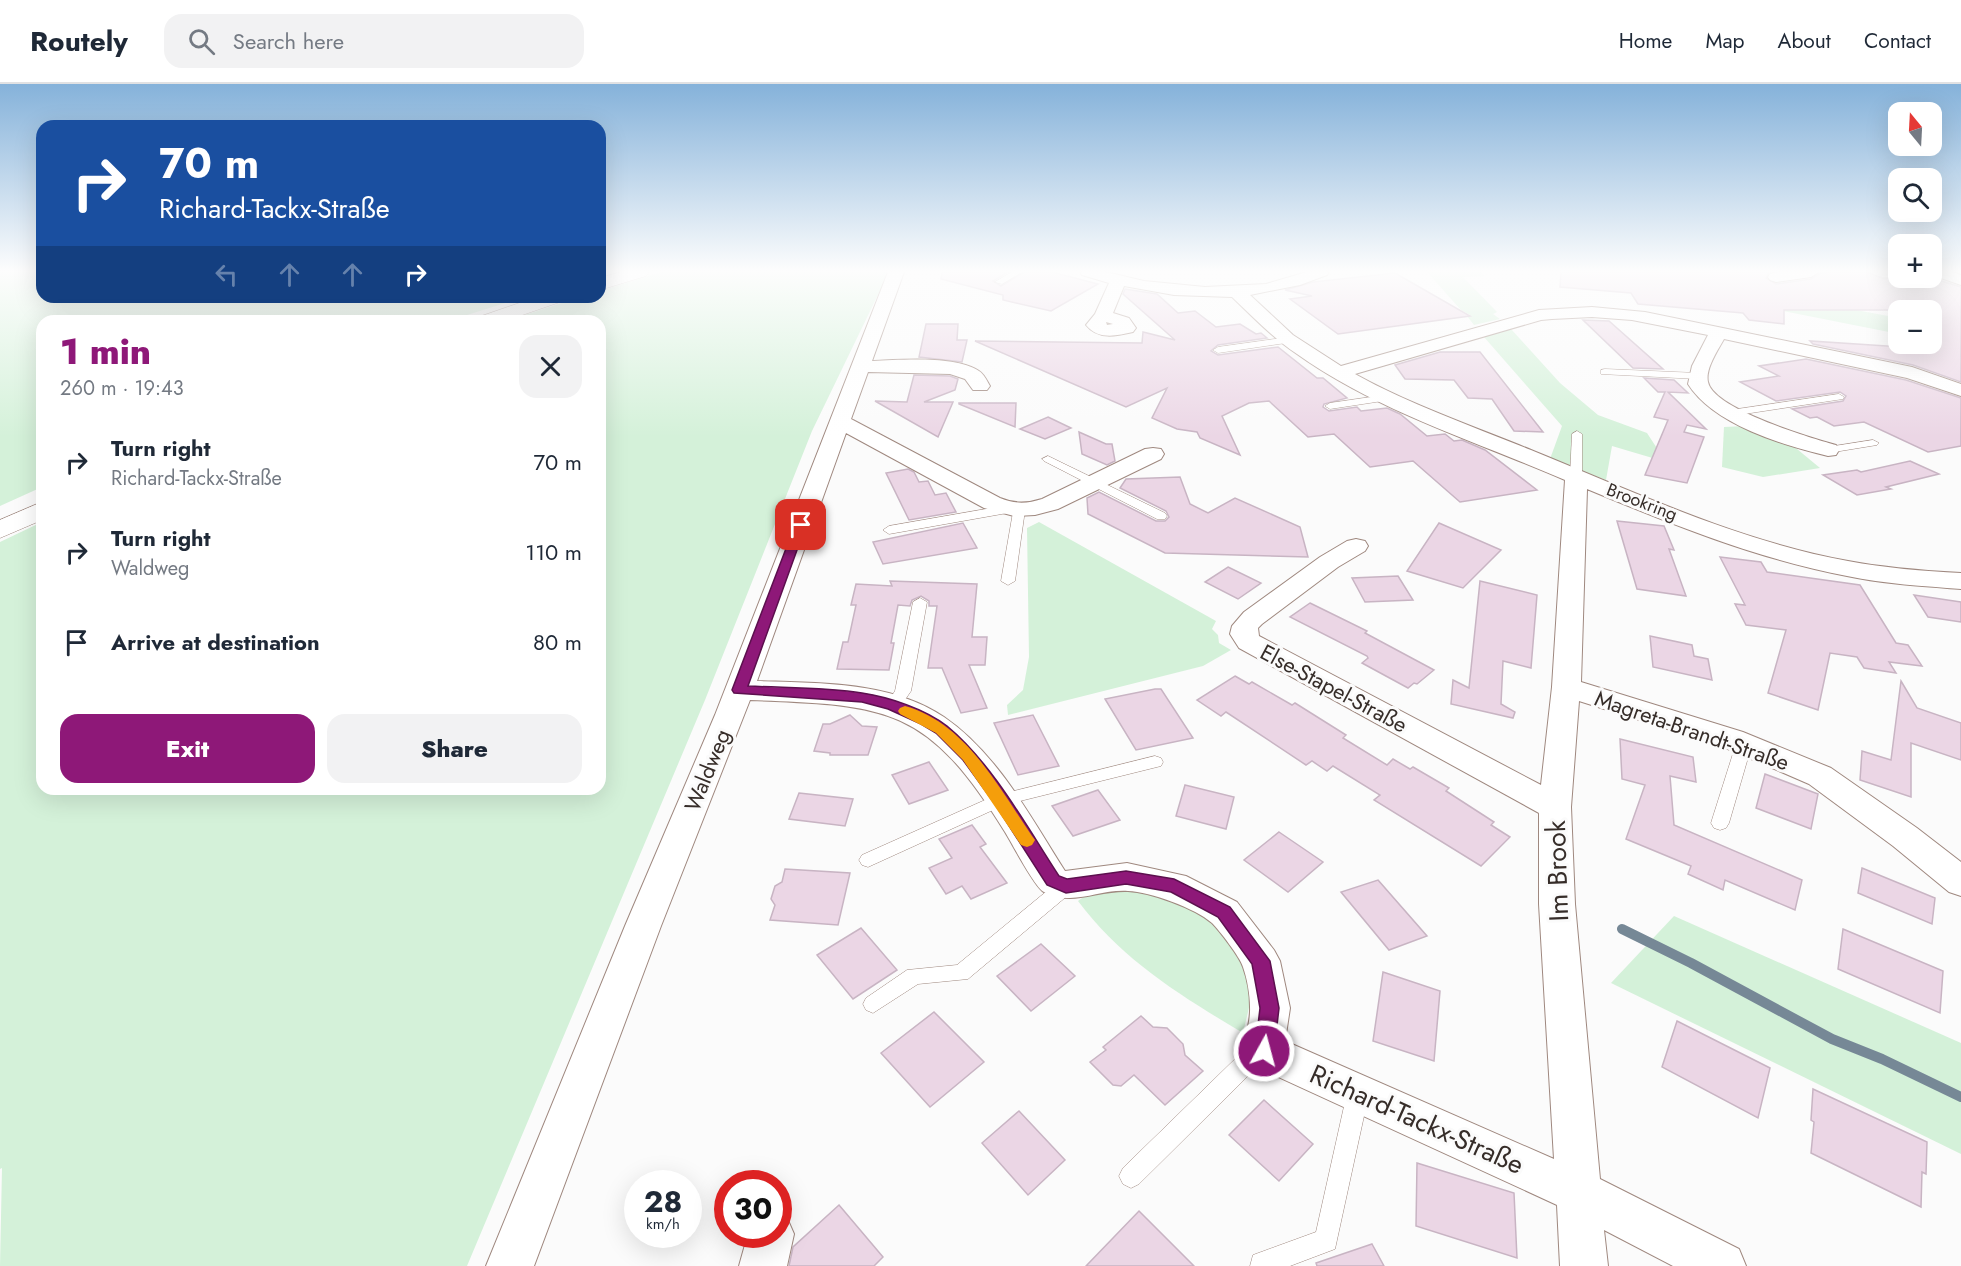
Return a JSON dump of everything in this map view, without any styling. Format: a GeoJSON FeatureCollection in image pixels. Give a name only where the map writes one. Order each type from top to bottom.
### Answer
{"type":"FeatureCollection","features":[{"type":"Feature","properties":{"kind":"street","name":"Waldweg"},"geometry":{"type":"LineString","coordinates":[[510,1266],[643,926],[739,690],[875,327]]}},
{"type":"Feature","properties":{"kind":"street","name":"Brookring"},"geometry":{"type":"LineString","coordinates":[[1276,327],[1290,340],[1339,373],[1385,398],[1740,540],[1813,562],[1876,574],[1934,581],[1961,581]]}},
{"type":"Feature","properties":{"kind":"street"},"geometry":{"type":"LineString","coordinates":[[1339,373],[1497,327]]}},
{"type":"Feature","properties":{"kind":"street"},"geometry":{"type":"LineString","coordinates":[[1694,327],[1912,373],[1961,390]]}},
{"type":"Feature","properties":{"kind":"street"},"geometry":{"type":"LineString","coordinates":[[1718,332],[1698,376],[1698,384],[1706,396],[1731,413],[1782,436],[1828,450]]}},
{"type":"Feature","properties":{"kind":"street"},"geometry":{"type":"LineString","coordinates":[[860,367],[935,367],[960,370],[972,375],[980,386]]}},
{"type":"Feature","properties":{"kind":"street"},"geometry":{"type":"LineString","coordinates":[[840,421],[992,503],[1014,510],[1036,509],[1050,504],[1153,454]]}},
{"type":"Feature","properties":{"kind":"street","name":"Im Brook"},"geometry":{"type":"LineString","coordinates":[[1576,476],[1566,687],[1555,807],[1557,904],[1584,1266]]}},
{"type":"Feature","properties":{"kind":"street"},"geometry":{"type":"LineString","coordinates":[[0,530],[36,513]]}},
{"type":"Feature","properties":{"kind":"street","name":"Else-Stapel-Straße"},"geometry":{"type":"LineString","coordinates":[[1356,546],[1329,562],[1252,618],[1245,626],[1244,634],[1249,642],[1555,807]]}},
{"type":"Feature","properties":{"kind":"street","name":"Magreta-Brandt-Straße"},"geometry":{"type":"LineString","coordinates":[[1566,687],[1744,744],[1820,776],[1905,837],[1961,882]]}},
{"type":"Feature","properties":{"kind":"street"},"geometry":{"type":"LineString","coordinates":[[739,690],[862,698],[893,706],[941,729],[968,757],[1000,800],[1053,881],[1066,886],[1126,877],[1174,886],[1224,912],[1261,961],[1270,1008],[1264,1051]]}},
{"type":"Feature","properties":{"kind":"street","name":"Richard-Tackx-Straße"},"geometry":{"type":"LineString","coordinates":[[1264,1051],[1578,1192],[1722,1266]]}},
{"type":"Feature","properties":{"kind":"street"},"geometry":{"type":"LineString","coordinates":[[763,1266],[768,1248]]}},
{"type":"Feature","properties":{"kind":"lane"},"geometry":{"type":"LineString","coordinates":[[1218,350],[1290,340]]}},
{"type":"Feature","properties":{"kind":"lane"},"geometry":{"type":"LineString","coordinates":[[1605,372],[1698,376]]}},
{"type":"Feature","properties":{"kind":"lane"},"geometry":{"type":"LineString","coordinates":[[1731,413],[1839,396]]}},
{"type":"Feature","properties":{"kind":"lane"},"geometry":{"type":"LineString","coordinates":[[1330,405],[1385,398]]}},
{"type":"Feature","properties":{"kind":"lane"},"geometry":{"type":"LineString","coordinates":[[1576,476],[1577,434]]}},
{"type":"Feature","properties":{"kind":"lane"},"geometry":{"type":"LineString","coordinates":[[1828,450],[1873,442]]}},
{"type":"Feature","properties":{"kind":"lane"},"geometry":{"type":"LineString","coordinates":[[1048,459],[1161,516]]}},
{"type":"Feature","properties":{"kind":"lane"},"geometry":{"type":"LineString","coordinates":[[889,530],[1014,510],[1008,581]]}},
{"type":"Feature","properties":{"kind":"lane"},"geometry":{"type":"LineString","coordinates":[[893,706],[903,691],[920,602]]}},
{"type":"Feature","properties":{"kind":"lane"},"geometry":{"type":"LineString","coordinates":[[1720,823],[1744,744]]}},
{"type":"Feature","properties":{"kind":"lane"},"geometry":{"type":"LineString","coordinates":[[868,860],[1000,800],[1155,762]]}},
{"type":"Feature","properties":{"kind":"lane"},"geometry":{"type":"LineString","coordinates":[[873,1004],[914,976],[961,973],[1066,886]]}},
{"type":"Feature","properties":{"kind":"lane"},"geometry":{"type":"LineString","coordinates":[[1131,1176],[1243,1066],[1264,1051]]}},
{"type":"Feature","properties":{"kind":"lane"},"geometry":{"type":"LineString","coordinates":[[1262,1264],[1326,1240],[1358,1093]]}},
{"type":"Feature","properties":{"kind":"green space"},"geometry":{"type":"Polygon","coordinates":[[[0,327],[36,327],[36,490],[0,506],[0,327]]]}},
{"type":"Feature","properties":{"kind":"green space"},"geometry":{"type":"Polygon","coordinates":[[[606,327],[862,327],[812,431],[705,700],[467,1266],[0,1266],[2,1168],[0,1169],[0,542],[36,525],[36,795],[606,795],[606,327]]]}},
{"type":"Feature","properties":{"kind":"green space"},"geometry":{"type":"Polygon","coordinates":[[[1865,327],[1888,327],[1888,332],[1865,327]]]}},
{"type":"Feature","properties":{"kind":"green space"},"geometry":{"type":"Polygon","coordinates":[[[1511,329],[1560,383],[1598,415],[1647,433],[1666,462],[1612,446],[1606,480],[1550,459],[1562,426],[1484,337],[1511,329]]]}},
{"type":"Feature","properties":{"kind":"green space"},"geometry":{"type":"Polygon","coordinates":[[[1745,426],[1791,444],[1820,468],[1763,477],[1722,467],[1724,427],[1745,426]]]}},
{"type":"Feature","properties":{"kind":"green space"},"geometry":{"type":"Polygon","coordinates":[[[1039,522],[1216,621],[1212,629],[1218,635],[1219,643],[1231,650],[1203,666],[1008,715],[1007,705],[1023,690],[1029,657],[1027,528],[1039,522]]]}},
{"type":"Feature","properties":{"kind":"green space"},"geometry":{"type":"Polygon","coordinates":[[[1110,889],[1170,894],[1224,929],[1245,959],[1252,995],[1243,1033],[1175,991],[1133,959],[1095,922],[1078,901],[1086,895],[1110,889]]]}},
{"type":"Feature","properties":{"kind":"green space"},"geometry":{"type":"Polygon","coordinates":[[[1674,916],[1961,1043],[1961,1154],[1611,983],[1674,916]]]}},
{"type":"Feature","properties":{"kind":"building"},"geometry":{"type":"Polygon","coordinates":[[[925,327],[958,327],[957,340],[967,340],[962,362],[919,357],[925,327]]]}},
{"type":"Feature","properties":{"kind":"building"},"geometry":{"type":"Polygon","coordinates":[[[1160,327],[1245,327],[1256,334],[1261,333],[1267,338],[1218,345],[1211,351],[1218,355],[1278,347],[1317,378],[1323,378],[1347,398],[1324,404],[1323,407],[1329,411],[1357,407],[1361,411],[1387,408],[1400,414],[1427,436],[1445,434],[1454,441],[1462,440],[1485,450],[1537,490],[1460,502],[1413,461],[1370,467],[1334,434],[1308,437],[1269,401],[1249,403],[1222,416],[1240,455],[1200,438],[1197,432],[1177,429],[1152,418],[1167,388],[1126,407],[975,341],[1142,343],[1143,332],[1175,340],[1160,327]]]}},
{"type":"Feature","properties":{"kind":"building"},"geometry":{"type":"Polygon","coordinates":[[[1329,327],[1388,327],[1338,334],[1329,327]]]}},
{"type":"Feature","properties":{"kind":"building"},"geometry":{"type":"Polygon","coordinates":[[[1590,327],[1616,327],[1663,369],[1633,368],[1590,327]]]}},
{"type":"Feature","properties":{"kind":"building"},"geometry":{"type":"Polygon","coordinates":[[[1942,327],[1961,327],[1961,382],[1913,365],[1813,344],[1810,341],[1888,346],[1888,354],[1942,354],[1942,327]]]}},
{"type":"Feature","properties":{"kind":"building"},"geometry":{"type":"Polygon","coordinates":[[[1440,352],[1480,352],[1543,432],[1514,431],[1492,399],[1468,398],[1454,380],[1405,379],[1395,365],[1440,352]]]}},
{"type":"Feature","properties":{"kind":"building"},"geometry":{"type":"Polygon","coordinates":[[[1806,359],[1906,380],[1961,398],[1961,446],[1928,452],[1864,422],[1834,426],[1817,417],[1810,418],[1792,409],[1843,401],[1846,396],[1840,392],[1776,401],[1740,382],[1779,376],[1759,366],[1806,359]]]}},
{"type":"Feature","properties":{"kind":"building"},"geometry":{"type":"Polygon","coordinates":[[[914,375],[950,376],[958,379],[955,390],[924,402],[953,402],[938,437],[875,401],[907,402],[914,375]]]}},
{"type":"Feature","properties":{"kind":"building"},"geometry":{"type":"Polygon","coordinates":[[[1644,378],[1674,380],[1688,393],[1668,392],[1706,429],[1687,425],[1684,432],[1704,437],[1687,483],[1645,475],[1668,420],[1654,417],[1665,392],[1658,392],[1644,378]]]}},
{"type":"Feature","properties":{"kind":"building"},"geometry":{"type":"Polygon","coordinates":[[[1016,403],[1015,427],[959,404],[1016,403]]]}},
{"type":"Feature","properties":{"kind":"building"},"geometry":{"type":"Polygon","coordinates":[[[1048,417],[1071,428],[1045,439],[1020,429],[1048,417]]]}},
{"type":"Feature","properties":{"kind":"building"},"geometry":{"type":"Polygon","coordinates":[[[1079,432],[1106,444],[1112,444],[1115,461],[1107,465],[1082,454],[1079,432]]]}},
{"type":"Feature","properties":{"kind":"building"},"geometry":{"type":"Polygon","coordinates":[[[1910,461],[1939,474],[1886,487],[1891,489],[1857,495],[1823,475],[1857,470],[1861,472],[1910,461]]]}},
{"type":"Feature","properties":{"kind":"building"},"geometry":{"type":"Polygon","coordinates":[[[908,469],[914,472],[919,482],[928,481],[935,495],[946,493],[956,512],[909,520],[886,473],[908,469]]]}},
{"type":"Feature","properties":{"kind":"building"},"geometry":{"type":"Polygon","coordinates":[[[1180,477],[1190,504],[1208,513],[1235,498],[1300,527],[1308,557],[1165,553],[1088,514],[1087,498],[1099,492],[1156,521],[1165,521],[1169,517],[1166,511],[1120,488],[1126,479],[1180,477]]]}},
{"type":"Feature","properties":{"kind":"building"},"geometry":{"type":"Polygon","coordinates":[[[1617,521],[1664,526],[1674,550],[1669,549],[1686,596],[1637,589],[1617,521]]]}},
{"type":"Feature","properties":{"kind":"building"},"geometry":{"type":"Polygon","coordinates":[[[963,523],[977,548],[883,564],[873,542],[963,523]]]}},
{"type":"Feature","properties":{"kind":"building"},"geometry":{"type":"Polygon","coordinates":[[[1439,523],[1501,550],[1463,588],[1407,571],[1439,523]]]}},
{"type":"Feature","properties":{"kind":"building"},"geometry":{"type":"Polygon","coordinates":[[[1720,557],[1761,562],[1767,572],[1860,585],[1896,643],[1908,645],[1922,666],[1889,662],[1896,673],[1864,668],[1857,657],[1830,653],[1818,710],[1768,693],[1786,630],[1746,625],[1735,604],[1745,605],[1720,557]]]}},
{"type":"Feature","properties":{"kind":"building"},"geometry":{"type":"Polygon","coordinates":[[[1228,567],[1261,583],[1238,599],[1205,582],[1228,567]]]}},
{"type":"Feature","properties":{"kind":"building"},"geometry":{"type":"Polygon","coordinates":[[[1398,576],[1413,600],[1365,602],[1352,578],[1398,576]]]}},
{"type":"Feature","properties":{"kind":"building"},"geometry":{"type":"Polygon","coordinates":[[[890,581],[977,584],[972,637],[987,637],[985,665],[969,665],[987,708],[961,713],[942,668],[928,668],[937,606],[929,606],[929,601],[921,596],[912,600],[910,606],[898,605],[889,670],[837,669],[843,642],[848,642],[856,605],[851,605],[856,584],[892,586],[890,581]]]}},
{"type":"Feature","properties":{"kind":"building"},"geometry":{"type":"Polygon","coordinates":[[[1480,581],[1537,595],[1531,668],[1503,661],[1501,704],[1515,712],[1513,718],[1451,704],[1453,680],[1469,688],[1480,581]]]}},
{"type":"Feature","properties":{"kind":"building"},"geometry":{"type":"Polygon","coordinates":[[[1914,595],[1961,602],[1961,622],[1928,617],[1914,595]]]}},
{"type":"Feature","properties":{"kind":"building"},"geometry":{"type":"Polygon","coordinates":[[[1310,603],[1367,631],[1365,633],[1434,670],[1417,684],[1414,683],[1408,688],[1362,663],[1368,658],[1367,656],[1290,617],[1310,603]]]}},
{"type":"Feature","properties":{"kind":"building"},"geometry":{"type":"Polygon","coordinates":[[[1650,636],[1692,645],[1694,656],[1708,659],[1712,680],[1653,667],[1650,636]]]}},
{"type":"Feature","properties":{"kind":"building"},"geometry":{"type":"Polygon","coordinates":[[[1235,676],[1249,684],[1252,682],[1292,705],[1295,703],[1346,735],[1343,738],[1387,765],[1393,759],[1410,769],[1413,767],[1449,788],[1446,791],[1494,822],[1491,825],[1510,837],[1481,866],[1374,800],[1380,795],[1333,766],[1327,771],[1312,761],[1306,765],[1226,712],[1221,716],[1197,700],[1235,676]]]}},
{"type":"Feature","properties":{"kind":"building"},"geometry":{"type":"Polygon","coordinates":[[[1901,681],[1917,708],[1961,723],[1961,760],[1911,743],[1911,797],[1860,780],[1862,751],[1891,760],[1901,681]]]}},
{"type":"Feature","properties":{"kind":"building"},"geometry":{"type":"Polygon","coordinates":[[[1161,689],[1193,738],[1136,750],[1105,699],[1161,689]]]}},
{"type":"Feature","properties":{"kind":"building"},"geometry":{"type":"Polygon","coordinates":[[[850,715],[862,726],[877,727],[868,755],[830,755],[830,753],[814,751],[823,724],[830,724],[850,715]]]}},
{"type":"Feature","properties":{"kind":"building"},"geometry":{"type":"Polygon","coordinates":[[[1033,715],[1059,766],[1018,775],[994,723],[1033,715]]]}},
{"type":"Feature","properties":{"kind":"building"},"geometry":{"type":"Polygon","coordinates":[[[1620,739],[1693,757],[1696,782],[1670,776],[1674,825],[1802,880],[1795,910],[1725,880],[1723,890],[1688,874],[1691,866],[1626,839],[1645,785],[1622,779],[1620,739]]]}},
{"type":"Feature","properties":{"kind":"building"},"geometry":{"type":"Polygon","coordinates":[[[929,762],[948,790],[909,804],[892,775],[929,762]]]}},
{"type":"Feature","properties":{"kind":"building"},"geometry":{"type":"Polygon","coordinates":[[[1765,774],[1818,794],[1811,829],[1756,808],[1765,774]]]}},
{"type":"Feature","properties":{"kind":"building"},"geometry":{"type":"Polygon","coordinates":[[[1185,785],[1234,797],[1226,829],[1176,816],[1185,785]]]}},
{"type":"Feature","properties":{"kind":"building"},"geometry":{"type":"Polygon","coordinates":[[[1098,790],[1120,820],[1073,836],[1052,806],[1098,790]]]}},
{"type":"Feature","properties":{"kind":"building"},"geometry":{"type":"Polygon","coordinates":[[[799,793],[853,799],[845,826],[789,819],[799,793]]]}},
{"type":"Feature","properties":{"kind":"building"},"geometry":{"type":"Polygon","coordinates":[[[972,825],[986,844],[980,847],[1007,883],[971,899],[962,886],[946,894],[929,868],[952,858],[939,839],[972,825]]]}},
{"type":"Feature","properties":{"kind":"building"},"geometry":{"type":"Polygon","coordinates":[[[1279,832],[1323,862],[1288,892],[1244,860],[1279,832]]]}},
{"type":"Feature","properties":{"kind":"building"},"geometry":{"type":"Polygon","coordinates":[[[1862,868],[1935,898],[1932,924],[1858,893],[1862,868]]]}},
{"type":"Feature","properties":{"kind":"building"},"geometry":{"type":"Polygon","coordinates":[[[785,869],[850,873],[838,925],[770,920],[775,905],[771,899],[775,886],[782,882],[785,869]]]}},
{"type":"Feature","properties":{"kind":"building"},"geometry":{"type":"Polygon","coordinates":[[[1378,880],[1427,936],[1389,950],[1341,892],[1378,880]]]}},
{"type":"Feature","properties":{"kind":"building"},"geometry":{"type":"Polygon","coordinates":[[[861,928],[897,970],[853,999],[817,955],[861,928]]]}},
{"type":"Feature","properties":{"kind":"building"},"geometry":{"type":"Polygon","coordinates":[[[1843,929],[1943,971],[1940,1013],[1838,969],[1843,929]]]}},
{"type":"Feature","properties":{"kind":"building"},"geometry":{"type":"Polygon","coordinates":[[[1041,944],[1075,976],[1031,1011],[997,976],[1041,944]]]}},
{"type":"Feature","properties":{"kind":"building"},"geometry":{"type":"Polygon","coordinates":[[[1383,972],[1440,991],[1434,1061],[1373,1041],[1383,972]]]}},
{"type":"Feature","properties":{"kind":"building"},"geometry":{"type":"Polygon","coordinates":[[[934,1012],[984,1062],[930,1107],[881,1053],[934,1012]]]}},
{"type":"Feature","properties":{"kind":"building"},"geometry":{"type":"Polygon","coordinates":[[[1141,1016],[1153,1027],[1167,1028],[1183,1044],[1185,1055],[1203,1071],[1165,1105],[1134,1075],[1121,1086],[1113,1085],[1090,1062],[1106,1050],[1103,1047],[1141,1016]]]}},
{"type":"Feature","properties":{"kind":"building"},"geometry":{"type":"Polygon","coordinates":[[[1677,1021],[1770,1068],[1758,1118],[1662,1067],[1677,1021]]]}},
{"type":"Feature","properties":{"kind":"building"},"geometry":{"type":"Polygon","coordinates":[[[1813,1089],[1927,1142],[1926,1174],[1922,1172],[1921,1207],[1811,1153],[1814,1122],[1811,1120],[1813,1089]]]}},
{"type":"Feature","properties":{"kind":"building"},"geometry":{"type":"Polygon","coordinates":[[[1264,1100],[1313,1144],[1279,1181],[1229,1135],[1264,1100]]]}},
{"type":"Feature","properties":{"kind":"building"},"geometry":{"type":"Polygon","coordinates":[[[1019,1111],[1065,1160],[1028,1195],[982,1143],[1019,1111]]]}},
{"type":"Feature","properties":{"kind":"building"},"geometry":{"type":"Polygon","coordinates":[[[1417,1163],[1514,1193],[1517,1258],[1416,1226],[1417,1163]]]}},
{"type":"Feature","properties":{"kind":"building"},"geometry":{"type":"Polygon","coordinates":[[[839,1205],[883,1257],[874,1266],[789,1266],[793,1247],[839,1205]]]}},
{"type":"Feature","properties":{"kind":"building"},"geometry":{"type":"Polygon","coordinates":[[[1139,1211],[1194,1266],[1086,1266],[1139,1211]]]}},
{"type":"Feature","properties":{"kind":"building"},"geometry":{"type":"Polygon","coordinates":[[[1372,1244],[1384,1266],[1317,1266],[1316,1263],[1372,1244]]]}},
{"type":"Feature","properties":{"kind":"waterway"},"geometry":{"type":"LineString","coordinates":[[1622,929],[1691,963],[1832,1039],[1882,1059],[1961,1097]]}},
{"type":"Feature","properties":{"kind":"slow traffic"},"geometry":{"type":"LineString","coordinates":[[905,711],[941,729],[968,757],[1027,840]]}},
{"type":"Feature","properties":{"kind":"route"},"geometry":{"type":"LineString","coordinates":[[801,525],[739,690],[862,698],[893,706],[926,720],[941,729],[968,757],[1000,800],[1053,881],[1066,886],[1126,877],[1174,886],[1224,912],[1261,961],[1270,1008],[1264,1051]]}}]}
